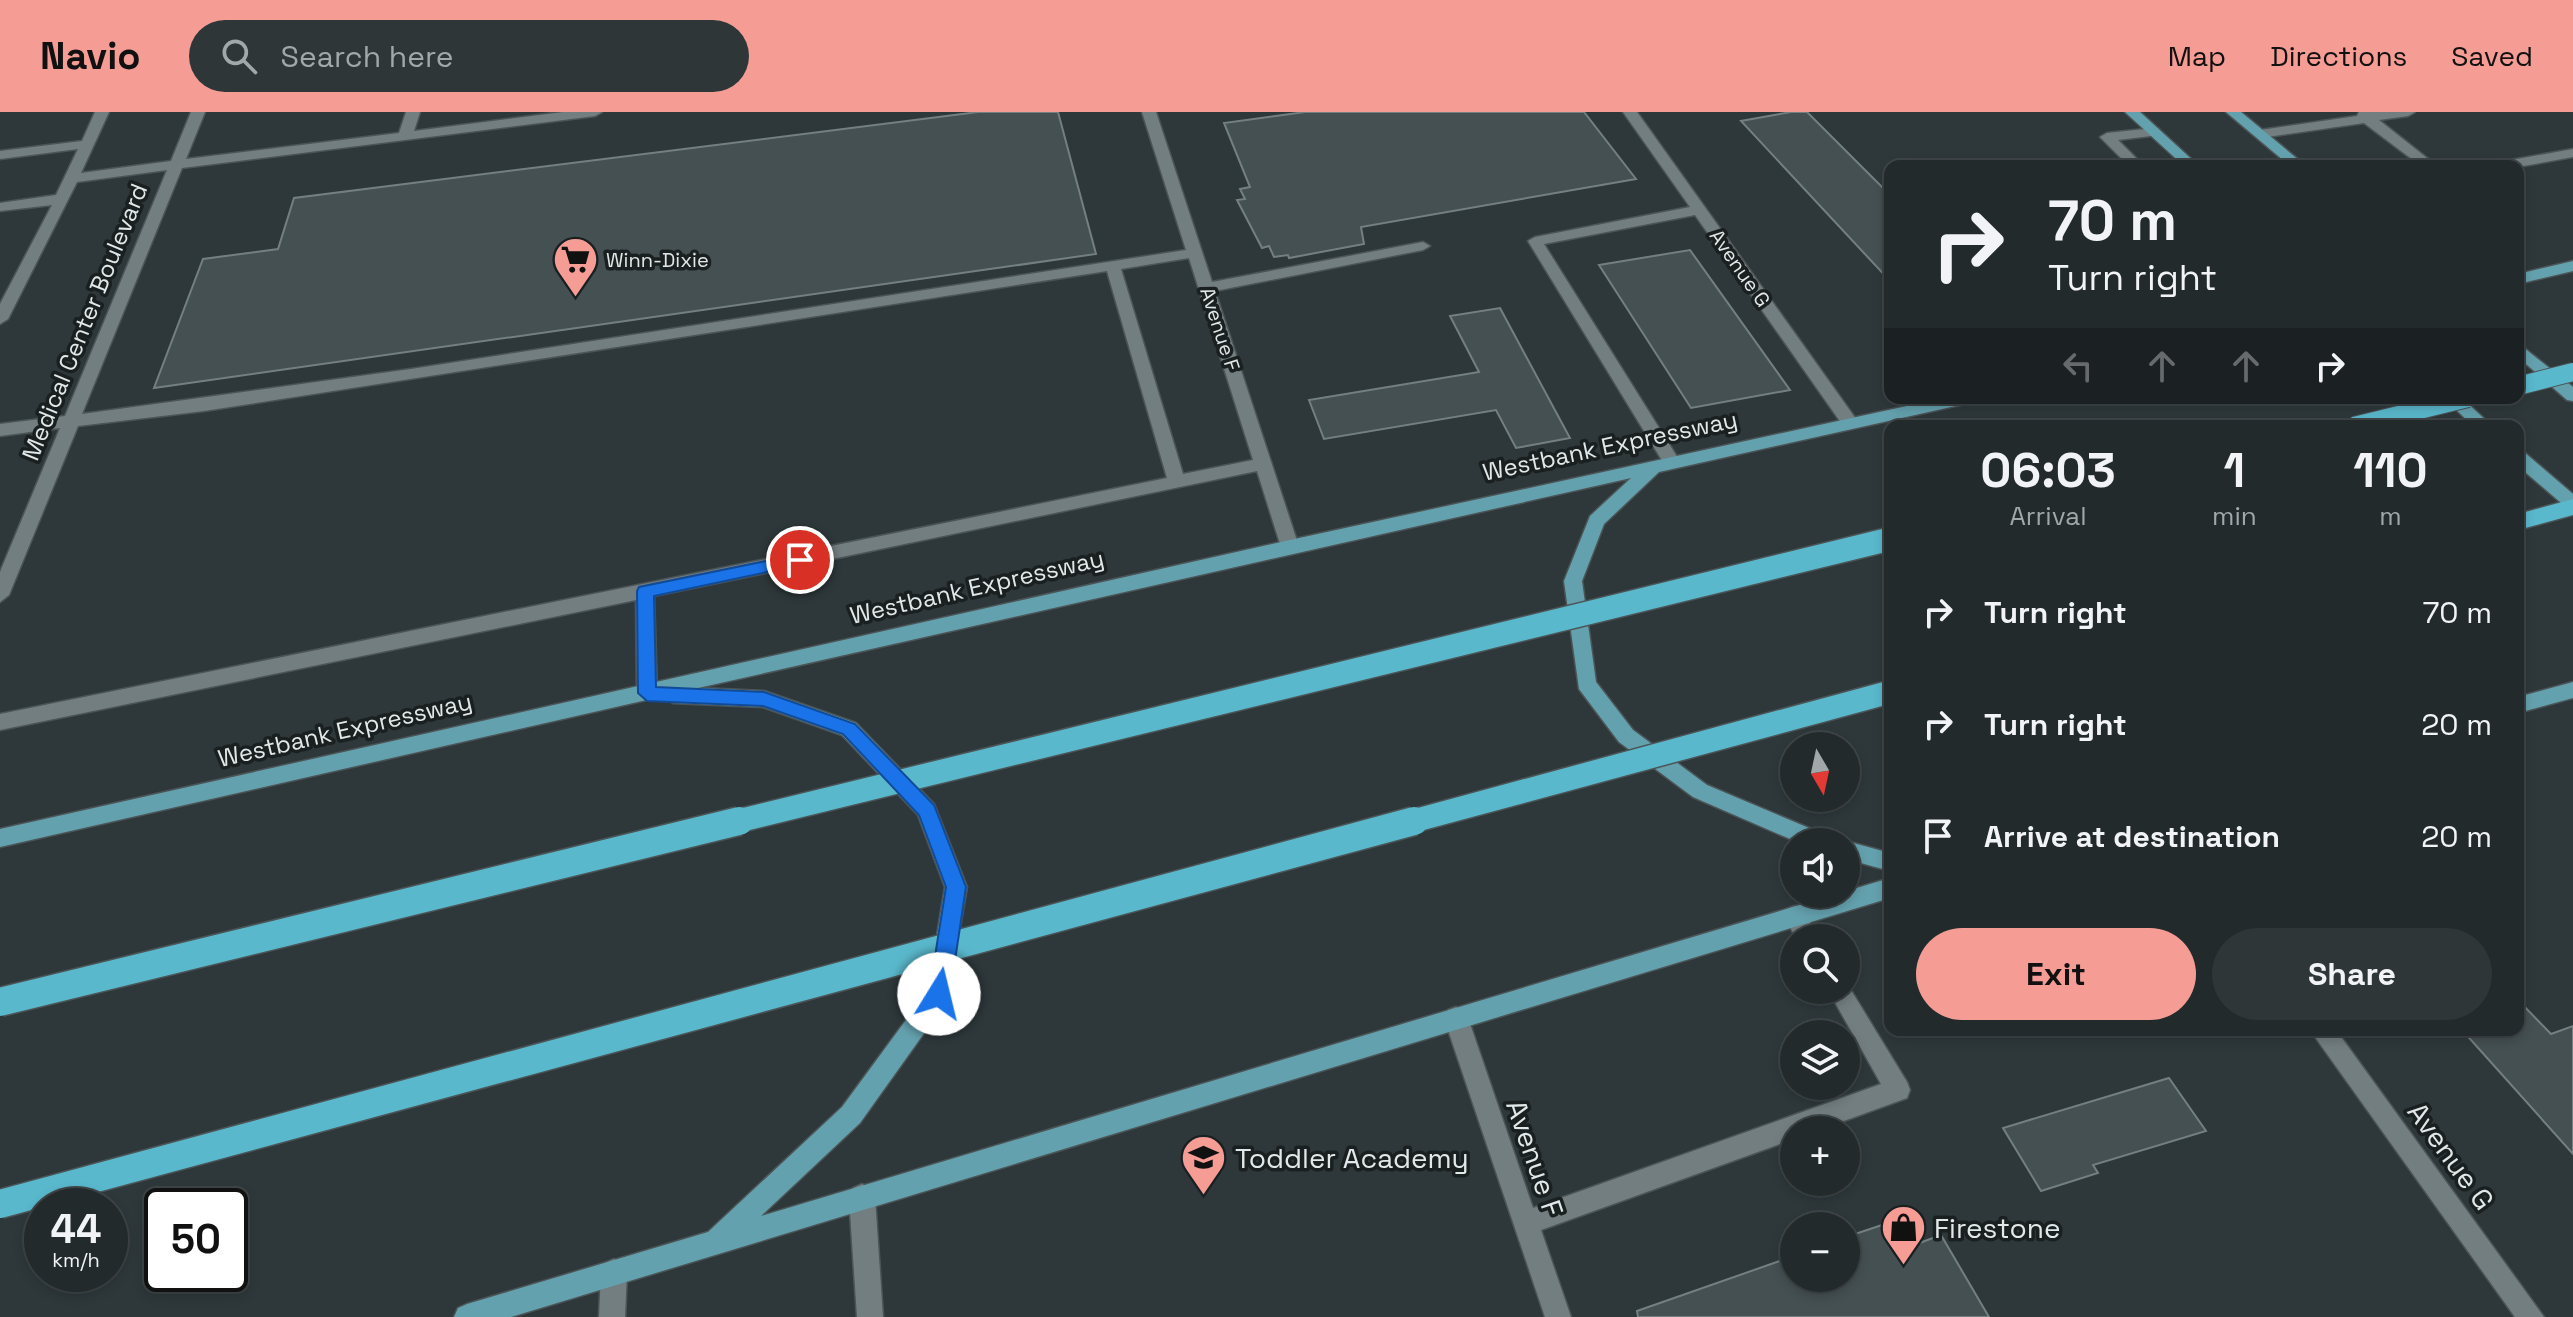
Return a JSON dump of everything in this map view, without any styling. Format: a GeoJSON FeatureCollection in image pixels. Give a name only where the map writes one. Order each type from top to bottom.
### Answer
{"type":"FeatureCollection","features":[{"type":"Feature","properties":{"kind":"highway"},"geometry":{"type":"LineString","coordinates":[[2524,384],[2573,372]]}},
{"type":"Feature","properties":{"kind":"highway"},"geometry":{"type":"LineString","coordinates":[[2378,420],[2444,404]]}},
{"type":"Feature","properties":{"kind":"highway"},"geometry":{"type":"LineString","coordinates":[[2524,520],[2573,506]]}},
{"type":"Feature","properties":{"kind":"highway"},"geometry":{"type":"LineString","coordinates":[[0,1002],[1884,540]]}},
{"type":"Feature","properties":{"kind":"highway"},"geometry":{"type":"LineString","coordinates":[[0,1204],[1884,694]]}},
{"type":"Feature","properties":{"kind":"main road"},"geometry":{"type":"LineString","coordinates":[[2132,112],[2185,160]]}},
{"type":"Feature","properties":{"kind":"main road"},"geometry":{"type":"LineString","coordinates":[[2233,112],[2292,160]]}},
{"type":"Feature","properties":{"kind":"main road"},"geometry":{"type":"LineString","coordinates":[[2524,278],[2573,266]]}},
{"type":"Feature","properties":{"kind":"main road"},"geometry":{"type":"LineString","coordinates":[[2524,353],[2573,396]]}},
{"type":"Feature","properties":{"kind":"main road","name":"Westbank Expressway"},"geometry":{"type":"LineString","coordinates":[[0,838],[1290,547],[1940,404]]}},
{"type":"Feature","properties":{"kind":"main road"},"geometry":{"type":"LineString","coordinates":[[2459,404],[2477,420]]}},
{"type":"Feature","properties":{"kind":"main road"},"geometry":{"type":"LineString","coordinates":[[2524,461],[2573,506]]}},
{"type":"Feature","properties":{"kind":"main road"},"geometry":{"type":"LineString","coordinates":[[1663,465],[1596,521],[1573,581],[1586,684],[1626,736],[1700,791],[1787,828]]}},
{"type":"Feature","properties":{"kind":"main road"},"geometry":{"type":"LineString","coordinates":[[2524,703],[2573,690]]}},
{"type":"Feature","properties":{"kind":"main road"},"geometry":{"type":"LineString","coordinates":[[647,693],[764,699],[849,729],[927,810],[956,887],[939,994],[851,1115],[715,1241]]}},
{"type":"Feature","properties":{"kind":"main road"},"geometry":{"type":"LineString","coordinates":[[1860,854],[1884,860]]}},
{"type":"Feature","properties":{"kind":"main road"},"geometry":{"type":"LineString","coordinates":[[467,1317],[1884,890]]}},
{"type":"Feature","properties":{"kind":"street"},"geometry":{"type":"LineString","coordinates":[[0,319],[62,199],[102,112]]}},
{"type":"Feature","properties":{"kind":"street","name":"Medical Center Boulevard"},"geometry":{"type":"LineString","coordinates":[[0,595],[198,112]]}},
{"type":"Feature","properties":{"kind":"street"},"geometry":{"type":"LineString","coordinates":[[405,136],[413,112]]}},
{"type":"Feature","properties":{"kind":"street"},"geometry":{"type":"LineString","coordinates":[[72,178],[595,112]]}},
{"type":"Feature","properties":{"kind":"street","name":"Avenue F"},"geometry":{"type":"LineString","coordinates":[[1149,112],[1290,547]]}},
{"type":"Feature","properties":{"kind":"street","name":"Avenue G"},"geometry":{"type":"LineString","coordinates":[[1630,112],[1850,423]]}},
{"type":"Feature","properties":{"kind":"street"},"geometry":{"type":"LineString","coordinates":[[2260,134],[2363,115],[2408,112]]}},
{"type":"Feature","properties":{"kind":"street"},"geometry":{"type":"LineString","coordinates":[[2363,115],[2422,160]]}},
{"type":"Feature","properties":{"kind":"street"},"geometry":{"type":"LineString","coordinates":[[2131,160],[2107,137],[2154,132]]}},
{"type":"Feature","properties":{"kind":"street"},"geometry":{"type":"LineString","coordinates":[[0,155],[88,144]]}},
{"type":"Feature","properties":{"kind":"street"},"geometry":{"type":"LineString","coordinates":[[2524,162],[2573,153]]}},
{"type":"Feature","properties":{"kind":"street"},"geometry":{"type":"LineString","coordinates":[[0,207],[62,199]]}},
{"type":"Feature","properties":{"kind":"street"},"geometry":{"type":"LineString","coordinates":[[1663,465],[1535,241],[1699,210]]}},
{"type":"Feature","properties":{"kind":"street"},"geometry":{"type":"LineString","coordinates":[[1206,288],[1423,246]]}},
{"type":"Feature","properties":{"kind":"street"},"geometry":{"type":"LineString","coordinates":[[0,430],[411,374],[1195,253]]}},
{"type":"Feature","properties":{"kind":"street"},"geometry":{"type":"LineString","coordinates":[[1113,267],[1177,482]]}},
{"type":"Feature","properties":{"kind":"street"},"geometry":{"type":"LineString","coordinates":[[0,722],[1263,464]]}},
{"type":"Feature","properties":{"kind":"street"},"geometry":{"type":"LineString","coordinates":[[645,591],[647,693]]}},
{"type":"Feature","properties":{"kind":"street"},"geometry":{"type":"LineString","coordinates":[[1795,916],[1800,924]]}},
{"type":"Feature","properties":{"kind":"street"},"geometry":{"type":"LineString","coordinates":[[1526,1223],[1898,1090],[1847,1004]]}},
{"type":"Feature","properties":{"kind":"street","name":"Avenue F"},"geometry":{"type":"LineString","coordinates":[[1456,1018],[1558,1317]]}},
{"type":"Feature","properties":{"kind":"street","name":"Avenue G"},"geometry":{"type":"LineString","coordinates":[[2326,1036],[2531,1317]]}},
{"type":"Feature","properties":{"kind":"street"},"geometry":{"type":"LineString","coordinates":[[862,1197],[870,1317]]}},
{"type":"Feature","properties":{"kind":"street"},"geometry":{"type":"LineString","coordinates":[[612,1317],[614,1272]]}},
{"type":"Feature","properties":{"kind":"building"},"geometry":{"type":"Polygon","coordinates":[[[978,112],[1058,112],[1096,254],[154,388],[203,259],[278,249],[294,198],[978,112]]]}},
{"type":"Feature","properties":{"kind":"building"},"geometry":{"type":"Polygon","coordinates":[[[1305,112],[1584,112],[1636,179],[1361,227],[1364,244],[1289,258],[1288,255],[1274,257],[1269,246],[1262,248],[1237,200],[1245,199],[1240,189],[1250,187],[1224,123],[1305,112]]]}},
{"type":"Feature","properties":{"kind":"building"},"geometry":{"type":"Polygon","coordinates":[[[1807,112],[1884,189],[1884,275],[1741,121],[1807,112]]]}},
{"type":"Feature","properties":{"kind":"building"},"geometry":{"type":"Polygon","coordinates":[[[1690,250],[1790,390],[1691,408],[1599,265],[1690,250]]]}},
{"type":"Feature","properties":{"kind":"building"},"geometry":{"type":"Polygon","coordinates":[[[1500,308],[1570,438],[1516,448],[1496,410],[1324,439],[1309,400],[1479,372],[1450,316],[1500,308]]]}},
{"type":"Feature","properties":{"kind":"building"},"geometry":{"type":"Polygon","coordinates":[[[2524,1006],[2551,1034],[2573,1026],[2573,1154],[2467,1036],[2524,1036],[2524,1006]]]}},
{"type":"Feature","properties":{"kind":"building"},"geometry":{"type":"Polygon","coordinates":[[[2169,1078],[2206,1131],[2093,1165],[2098,1173],[2041,1191],[2003,1128],[2169,1078]]]}},
{"type":"Feature","properties":{"kind":"building","name":"Firestone"},"geometry":{"type":"Polygon","coordinates":[[[1891,1222],[1906,1248],[1941,1235],[1989,1317],[1638,1317],[1637,1311],[1780,1261],[1780,1292],[1860,1292],[1860,1232],[1891,1222]]]}},
{"type":"Feature","properties":{"kind":"place","name":"Winn-Dixie"},"geometry":{"type":"Point","coordinates":[575,299]}},
{"type":"Feature","properties":{"kind":"place","name":"Toddler Academy"},"geometry":{"type":"Point","coordinates":[1204,1197]}},
{"type":"Feature","properties":{"kind":"place","name":"Firestone"},"geometry":{"type":"Point","coordinates":[1903,1267]}},
{"type":"Feature","properties":{"kind":"route"},"geometry":{"type":"LineString","coordinates":[[800,560],[645,591],[647,693],[764,699],[849,729],[927,810],[956,887],[939,994]]}}]}
